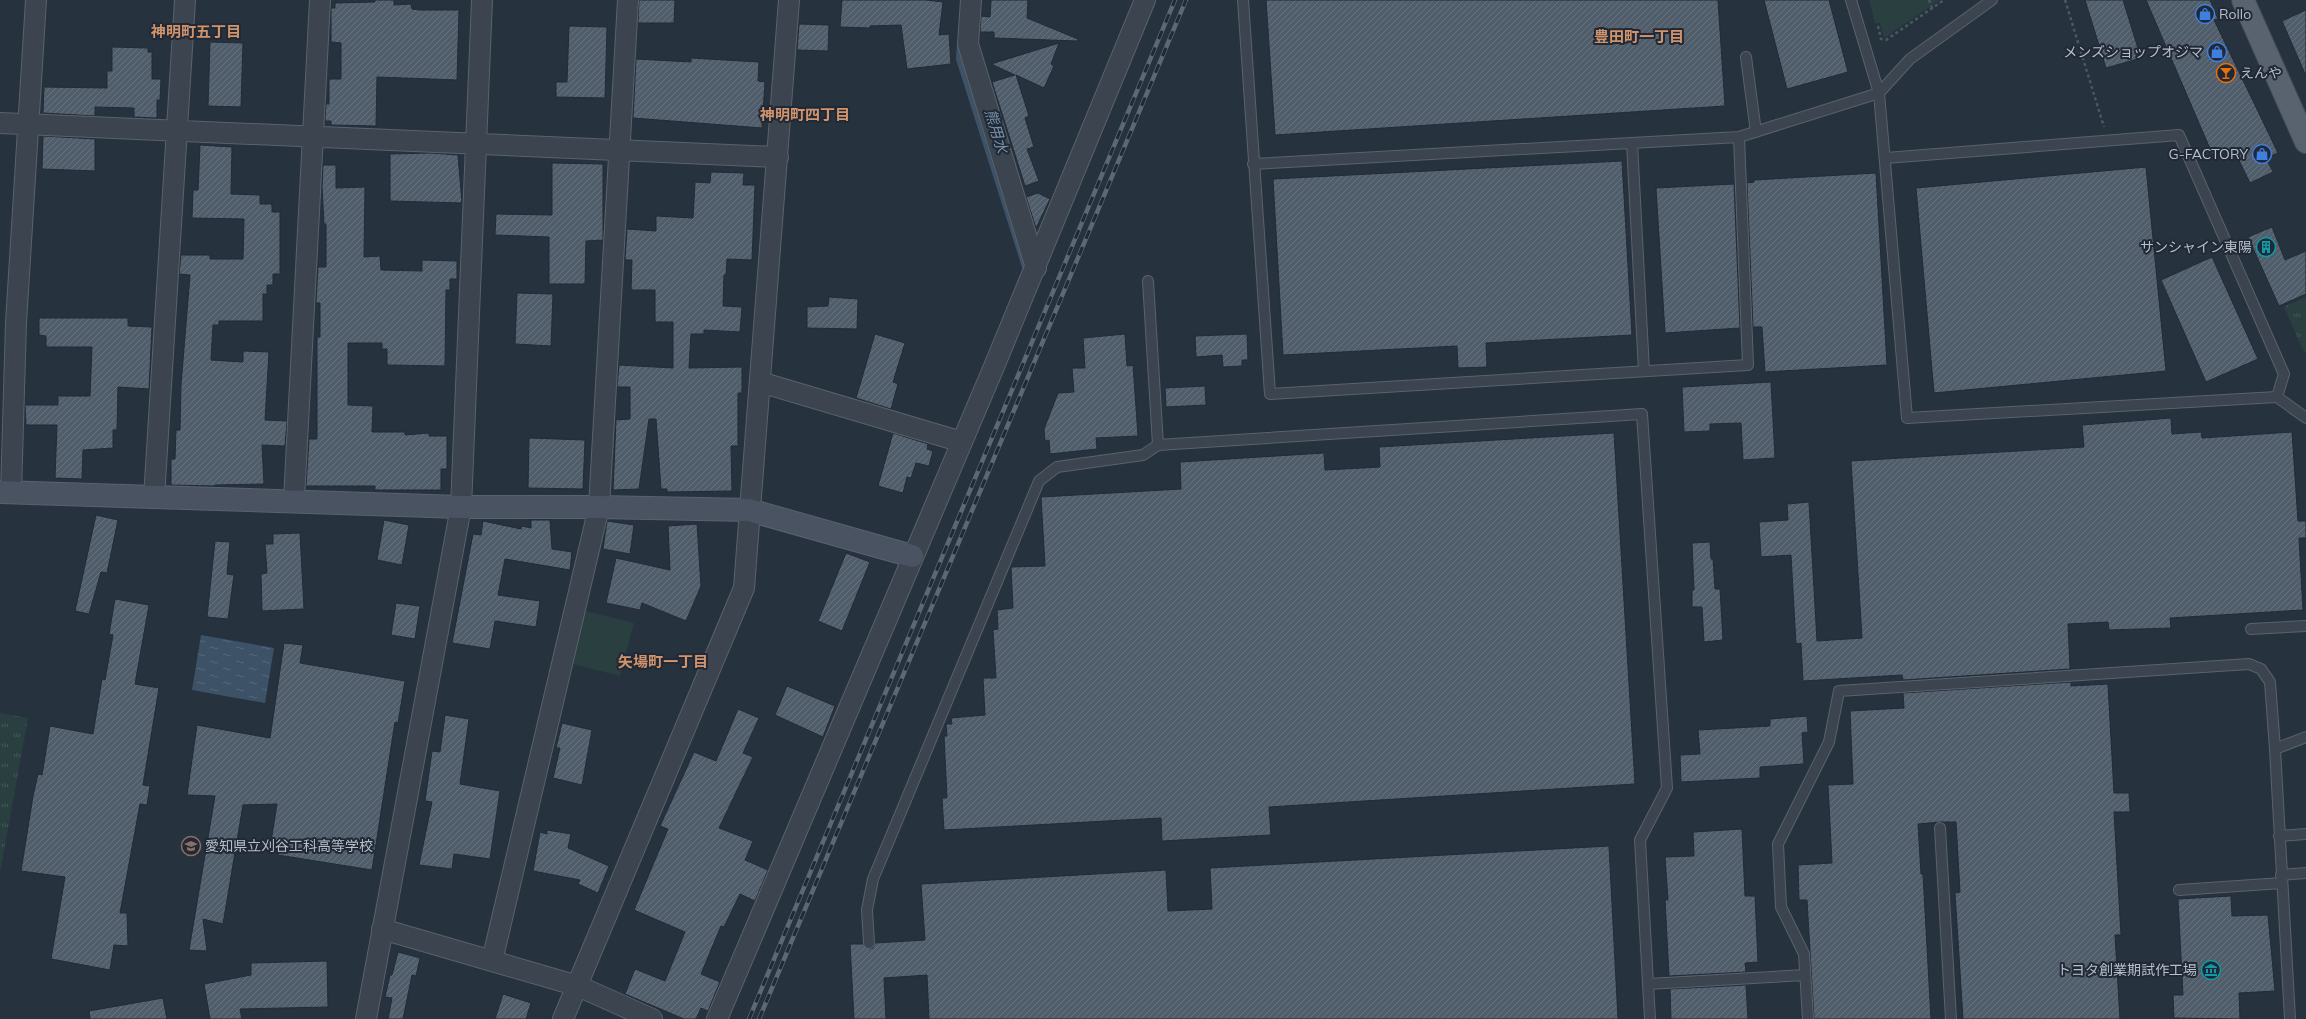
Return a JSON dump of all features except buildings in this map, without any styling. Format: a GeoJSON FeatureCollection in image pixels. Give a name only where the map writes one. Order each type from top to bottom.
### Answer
{"type":"FeatureCollection","features":[{"type":"Feature","properties":{"kind":"main road"},"geometry":{"type":"LineString","coordinates":[[2243,0],[2306,142]]}},
{"type":"Feature","properties":{"kind":"street"},"geometry":{"type":"LineString","coordinates":[[36,0],[5,492],[154,498],[294,500],[461,507],[599,507],[749,510],[912,556]]}},
{"type":"Feature","properties":{"kind":"street"},"geometry":{"type":"LineString","coordinates":[[154,498],[178,132],[185,0]]}},
{"type":"Feature","properties":{"kind":"street"},"geometry":{"type":"LineString","coordinates":[[294,500],[320,0]]}},
{"type":"Feature","properties":{"kind":"street"},"geometry":{"type":"LineString","coordinates":[[366,1019],[461,507],[482,0]]}},
{"type":"Feature","properties":{"kind":"street"},"geometry":{"type":"LineString","coordinates":[[492,961],[599,507],[628,0]]}},
{"type":"Feature","properties":{"kind":"street"},"geometry":{"type":"LineString","coordinates":[[563,1019],[744,588],[789,0]]}},
{"type":"Feature","properties":{"kind":"street"},"geometry":{"type":"LineString","coordinates":[[971,0],[968,44],[1036,268]]}},
{"type":"Feature","properties":{"kind":"street"},"geometry":{"type":"LineString","coordinates":[[717,1019],[912,556],[1036,268],[1145,0]]}},
{"type":"Feature","properties":{"kind":"street"},"geometry":{"type":"LineString","coordinates":[[0,123],[178,132],[778,157]]}},
{"type":"Feature","properties":{"kind":"street"},"geometry":{"type":"LineString","coordinates":[[760,382],[962,442]]}},
{"type":"Feature","properties":{"kind":"street"},"geometry":{"type":"LineString","coordinates":[[382,929],[578,986],[652,1019]]}},
{"type":"Feature","properties":{"kind":"lane"},"geometry":{"type":"LineString","coordinates":[[1243,0],[1253,164],[1270,394],[1748,365],[1739,137]]}},
{"type":"Feature","properties":{"kind":"lane"},"geometry":{"type":"LineString","coordinates":[[1851,0],[1879,93],[1886,158],[1906,418],[2277,398],[2306,418]]}},
{"type":"Feature","properties":{"kind":"lane"},"geometry":{"type":"LineString","coordinates":[[1253,164],[1739,137],[1879,93],[1910,58],[1992,0]]}},
{"type":"Feature","properties":{"kind":"lane"},"geometry":{"type":"LineString","coordinates":[[1746,57],[1756,132]]}},
{"type":"Feature","properties":{"kind":"lane"},"geometry":{"type":"LineString","coordinates":[[1886,158],[2179,135],[2284,374],[2277,398]]}},
{"type":"Feature","properties":{"kind":"lane"},"geometry":{"type":"LineString","coordinates":[[1632,143],[1644,371]]}},
{"type":"Feature","properties":{"kind":"lane"},"geometry":{"type":"LineString","coordinates":[[1148,281],[1158,445]]}},
{"type":"Feature","properties":{"kind":"lane"},"geometry":{"type":"LineString","coordinates":[[869,943],[866,910],[873,878],[1039,481],[1057,467],[1143,455],[1158,445],[1642,414],[1667,788],[1640,840],[1650,1019]]}},
{"type":"Feature","properties":{"kind":"lane"},"geometry":{"type":"LineString","coordinates":[[2251,629],[2306,626]]}},
{"type":"Feature","properties":{"kind":"lane"},"geometry":{"type":"LineString","coordinates":[[1808,1019],[1804,954],[1782,907],[1778,844],[1829,742],[1839,691],[2249,664],[2261,669],[2270,682],[2276,749],[2279,836],[2290,1019]]}},
{"type":"Feature","properties":{"kind":"lane"},"geometry":{"type":"LineString","coordinates":[[2276,749],[2306,737]]}},
{"type":"Feature","properties":{"kind":"lane"},"geometry":{"type":"LineString","coordinates":[[1940,828],[1951,1019]]}},
{"type":"Feature","properties":{"kind":"lane"},"geometry":{"type":"LineString","coordinates":[[2279,836],[2306,834]]}},
{"type":"Feature","properties":{"kind":"lane"},"geometry":{"type":"LineString","coordinates":[[2179,890],[2282,879],[2306,874]]}},
{"type":"Feature","properties":{"kind":"lane"},"geometry":{"type":"LineString","coordinates":[[1648,984],[1805,975]]}},
{"type":"Feature","properties":{"kind":"path"},"geometry":{"type":"LineString","coordinates":[[1929,0],[1932,8]]}},
{"type":"Feature","properties":{"kind":"path"},"geometry":{"type":"LineString","coordinates":[[1878,26],[1881,39],[1886,40],[1944,0]]}},
{"type":"Feature","properties":{"kind":"path"},"geometry":{"type":"LineString","coordinates":[[2065,0],[2109,141]]}},
{"type":"Feature","properties":{"kind":"green space"},"geometry":{"type":"Polygon","coordinates":[[[1869,0],[1940,0],[1884,38],[1880,23],[1875,23],[1869,0]]]}},
{"type":"Feature","properties":{"kind":"green space"},"geometry":{"type":"Polygon","coordinates":[[[2306,297],[2306,352],[2304,352],[2284,307],[2306,297]]]}},
{"type":"Feature","properties":{"kind":"green space"},"geometry":{"type":"Polygon","coordinates":[[[583,610],[634,623],[620,676],[569,663],[583,610]]]}},
{"type":"Feature","properties":{"kind":"green space"},"geometry":{"type":"Polygon","coordinates":[[[0,713],[28,718],[0,873],[0,713]]]}},
{"type":"Feature","properties":{"kind":"water"},"geometry":{"type":"Polygon","coordinates":[[[201,635],[274,648],[265,703],[192,690],[201,635]]]}},
{"type":"Feature","properties":{"kind":"waterway","name":"熊用水"},"geometry":{"type":"LineString","coordinates":[[960,43],[959,59],[1025,267]]}},
{"type":"Feature","properties":{"kind":"railway"},"geometry":{"type":"LineString","coordinates":[[749,1019],[1175,0]]}},
{"type":"Feature","properties":{"kind":"railway"},"geometry":{"type":"LineString","coordinates":[[759,1019],[1186,0]]}},
{"type":"Feature","properties":{"kind":"place","name":"Rollo"},"geometry":{"type":"Point","coordinates":[2205,14]}},
{"type":"Feature","properties":{"kind":"place","name":"メンズショップオジマ"},"geometry":{"type":"Point","coordinates":[2217,52]}},
{"type":"Feature","properties":{"kind":"place","name":"えんや"},"geometry":{"type":"Point","coordinates":[2226,73]}},
{"type":"Feature","properties":{"kind":"place","name":"G-FACTORY"},"geometry":{"type":"Point","coordinates":[2262,154]}},
{"type":"Feature","properties":{"kind":"place","name":"サンシャイン東陽"},"geometry":{"type":"Point","coordinates":[2266,247]}},
{"type":"Feature","properties":{"kind":"place","name":"愛知県立刈谷工科高等学校"},"geometry":{"type":"Point","coordinates":[191,846]}},
{"type":"Feature","properties":{"kind":"place","name":"トヨタ創業期試作工場"},"geometry":{"type":"Point","coordinates":[2211,970]}},
{"type":"Feature","properties":{"kind":"district","name":"神明町五丁目"},"geometry":{"type":"Point","coordinates":[196,32]}},
{"type":"Feature","properties":{"kind":"district","name":"豊田町一丁目"},"geometry":{"type":"Point","coordinates":[1639,37]}},
{"type":"Feature","properties":{"kind":"district","name":"神明町四丁目"},"geometry":{"type":"Point","coordinates":[805,115]}},
{"type":"Feature","properties":{"kind":"district","name":"矢場町一丁目"},"geometry":{"type":"Point","coordinates":[663,662]}}]}
